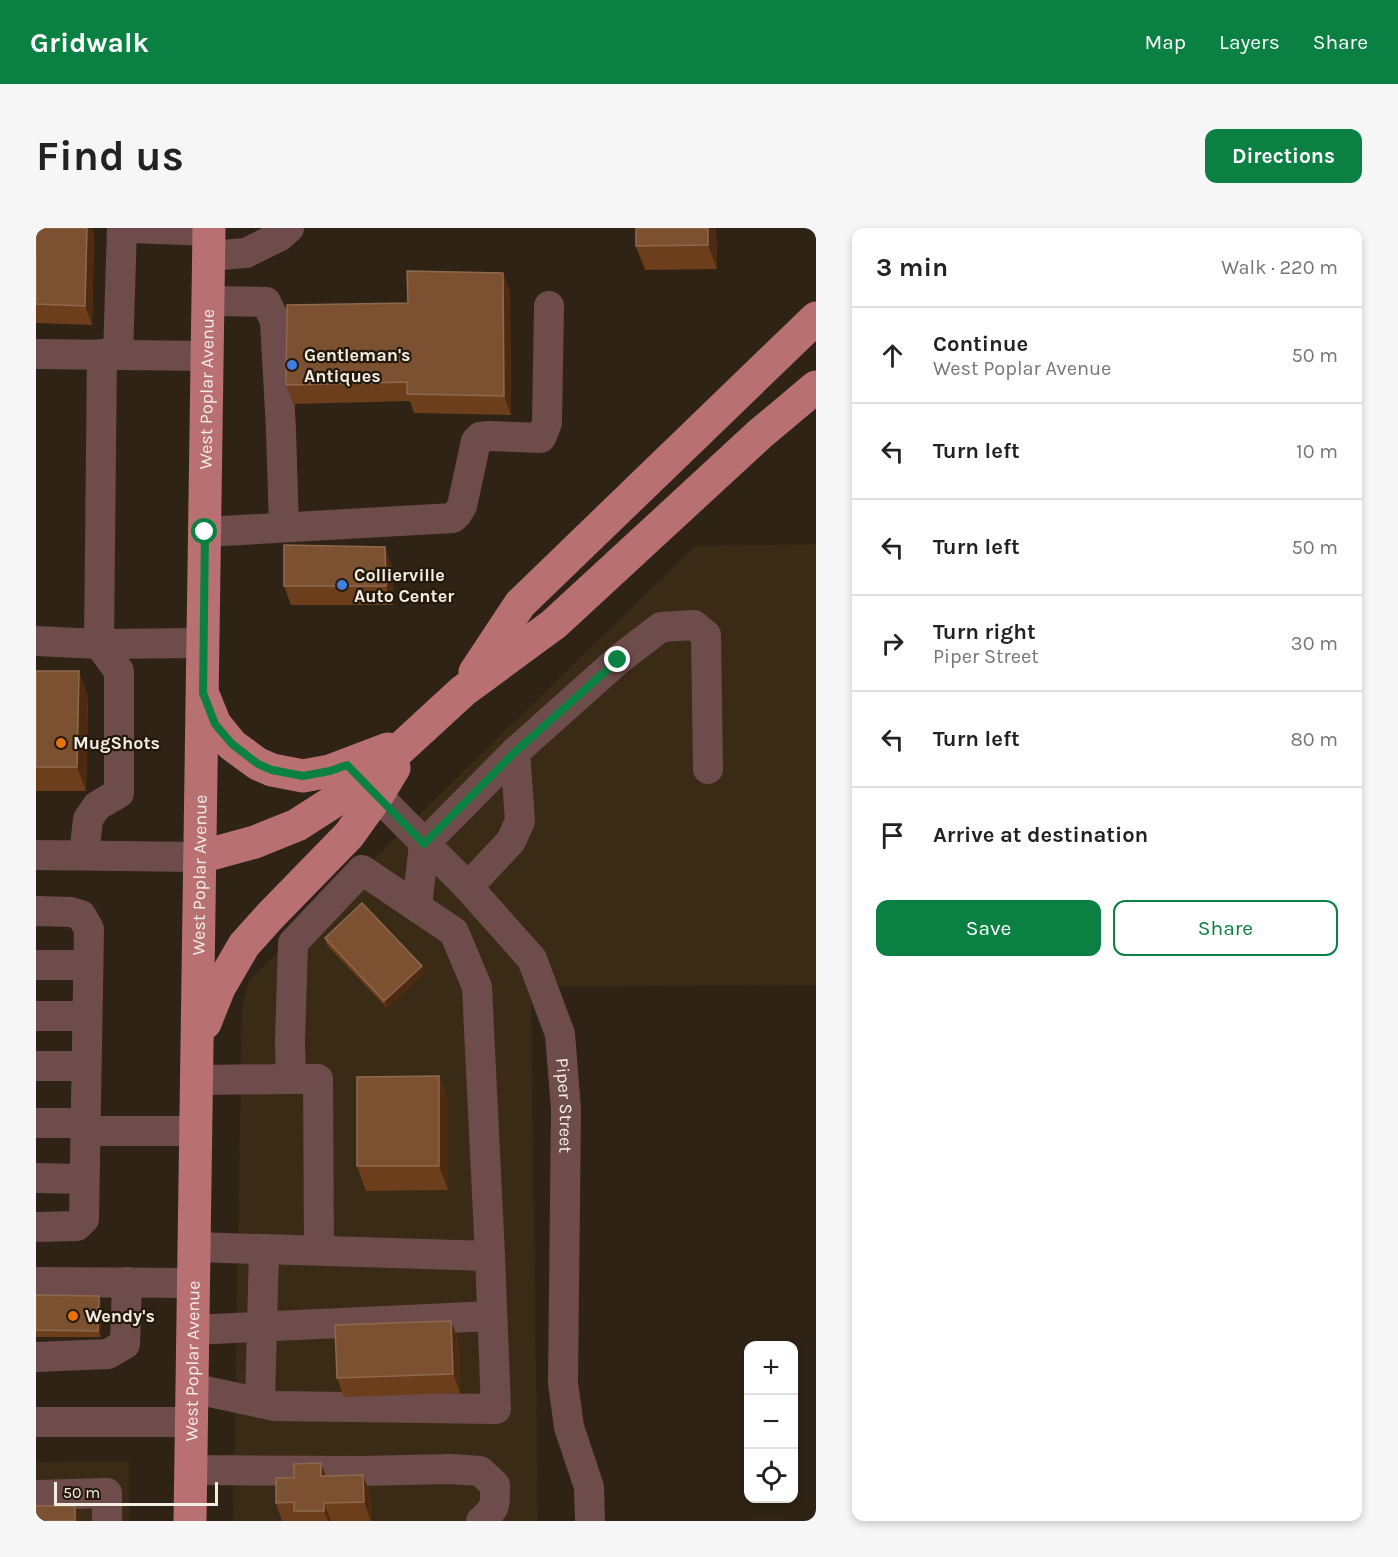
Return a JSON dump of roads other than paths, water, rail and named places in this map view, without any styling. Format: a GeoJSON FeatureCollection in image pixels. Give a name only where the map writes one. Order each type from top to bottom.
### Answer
{"type":"FeatureCollection","features":[{"type":"Feature","properties":{"kind":"main road","name":"West Poplar Avenue"},"geometry":{"type":"LineString","coordinates":[[190,1521],[209,238]]}},
{"type":"Feature","properties":{"kind":"main road"},"geometry":{"type":"LineString","coordinates":[[463,691],[520,604],[816,318]]}},
{"type":"Feature","properties":{"kind":"main road"},"geometry":{"type":"LineString","coordinates":[[200,857],[255,842],[297,825],[363,781],[463,691],[554,624],[761,433],[816,387]]}},
{"type":"Feature","properties":{"kind":"main road"},"geometry":{"type":"LineString","coordinates":[[203,693],[215,724],[232,744],[258,764],[272,770],[303,776],[330,771],[363,781]]}},
{"type":"Feature","properties":{"kind":"main road"},"geometry":{"type":"LineString","coordinates":[[197,1042],[219,988],[244,945],[349,835],[363,781]]}},
{"type":"Feature","properties":{"kind":"street"},"geometry":{"type":"LineString","coordinates":[[84,855],[87,819],[97,807],[119,793],[119,671],[99,644],[110,355],[122,228]]}},
{"type":"Feature","properties":{"kind":"street"},"geometry":{"type":"LineString","coordinates":[[132,228],[209,238],[246,253],[280,236],[288,228]]}},
{"type":"Feature","properties":{"kind":"street"},"geometry":{"type":"LineString","coordinates":[[208,301],[266,302],[275,321],[284,527]]}},
{"type":"Feature","properties":{"kind":"street"},"geometry":{"type":"LineString","coordinates":[[205,532],[453,518],[462,506],[476,441],[480,437],[541,438],[547,423],[549,306]]}},
{"type":"Feature","properties":{"kind":"street"},"geometry":{"type":"LineString","coordinates":[[36,354],[208,356]]}},
{"type":"Feature","properties":{"kind":"street"},"geometry":{"type":"LineString","coordinates":[[417,907],[424,844],[515,752],[618,660],[661,627],[694,625],[706,635],[708,769]]}},
{"type":"Feature","properties":{"kind":"street"},"geometry":{"type":"LineString","coordinates":[[36,641],[99,644],[204,643]]}},
{"type":"Feature","properties":{"kind":"street"},"geometry":{"type":"LineString","coordinates":[[468,887],[511,841],[520,821],[515,752]]}},
{"type":"Feature","properties":{"kind":"street","name":"Piper Street"},"geometry":{"type":"LineString","coordinates":[[363,781],[468,887],[532,959],[560,1034],[566,1109],[563,1383],[569,1427],[589,1487],[590,1521]]}},
{"type":"Feature","properties":{"kind":"street"},"geometry":{"type":"LineString","coordinates":[[36,855],[200,857]]}},
{"type":"Feature","properties":{"kind":"street"},"geometry":{"type":"LineString","coordinates":[[191,1388],[275,1406],[496,1409],[477,987],[454,932],[362,870],[292,943],[291,1079]]}},
{"type":"Feature","properties":{"kind":"street"},"geometry":{"type":"LineString","coordinates":[[36,911],[70,912],[81,915],[89,929],[84,1219],[77,1226],[36,1227]]}},
{"type":"Feature","properties":{"kind":"street"},"geometry":{"type":"LineString","coordinates":[[36,965],[88,965]]}},
{"type":"Feature","properties":{"kind":"street"},"geometry":{"type":"LineString","coordinates":[[36,1016],[87,1016]]}},
{"type":"Feature","properties":{"kind":"street"},"geometry":{"type":"LineString","coordinates":[[36,1066],[86,1066]]}},
{"type":"Feature","properties":{"kind":"street"},"geometry":{"type":"LineString","coordinates":[[197,1080],[318,1079],[319,1250]]}},
{"type":"Feature","properties":{"kind":"street"},"geometry":{"type":"LineString","coordinates":[[36,1123],[196,1131]]}},
{"type":"Feature","properties":{"kind":"street"},"geometry":{"type":"LineString","coordinates":[[36,1178],[84,1179]]}},
{"type":"Feature","properties":{"kind":"street"},"geometry":{"type":"LineString","coordinates":[[194,1246],[490,1256]]}},
{"type":"Feature","properties":{"kind":"street"},"geometry":{"type":"LineString","coordinates":[[260,1403],[264,1249]]}},
{"type":"Feature","properties":{"kind":"street"},"geometry":{"type":"LineString","coordinates":[[36,1282],[193,1283]]}},
{"type":"Feature","properties":{"kind":"street"},"geometry":{"type":"LineString","coordinates":[[36,1358],[108,1354],[125,1344],[127,1282]]}},
{"type":"Feature","properties":{"kind":"street"},"geometry":{"type":"LineString","coordinates":[[192,1330],[492,1316]]}},
{"type":"Feature","properties":{"kind":"street"},"geometry":{"type":"LineString","coordinates":[[36,1422],[190,1422]]}},
{"type":"Feature","properties":{"kind":"street"},"geometry":{"type":"LineString","coordinates":[[190,1470],[451,1469],[480,1471],[495,1485],[493,1512],[481,1521]]}},
{"type":"Feature","properties":{"kind":"street"},"geometry":{"type":"LineString","coordinates":[[36,1495],[107,1493],[107,1521]]}},
{"type":"Feature","properties":{"kind":"place","name":"Gentleman's Antiques"},"geometry":{"type":"Point","coordinates":[292,365]}},
{"type":"Feature","properties":{"kind":"place","name":"Collierville Auto Center"},"geometry":{"type":"Point","coordinates":[342,585]}},
{"type":"Feature","properties":{"kind":"place","name":"MugShots"},"geometry":{"type":"Point","coordinates":[61,743]}},
{"type":"Feature","properties":{"kind":"place","name":"Wendy's"},"geometry":{"type":"Point","coordinates":[73,1316]}}]}
